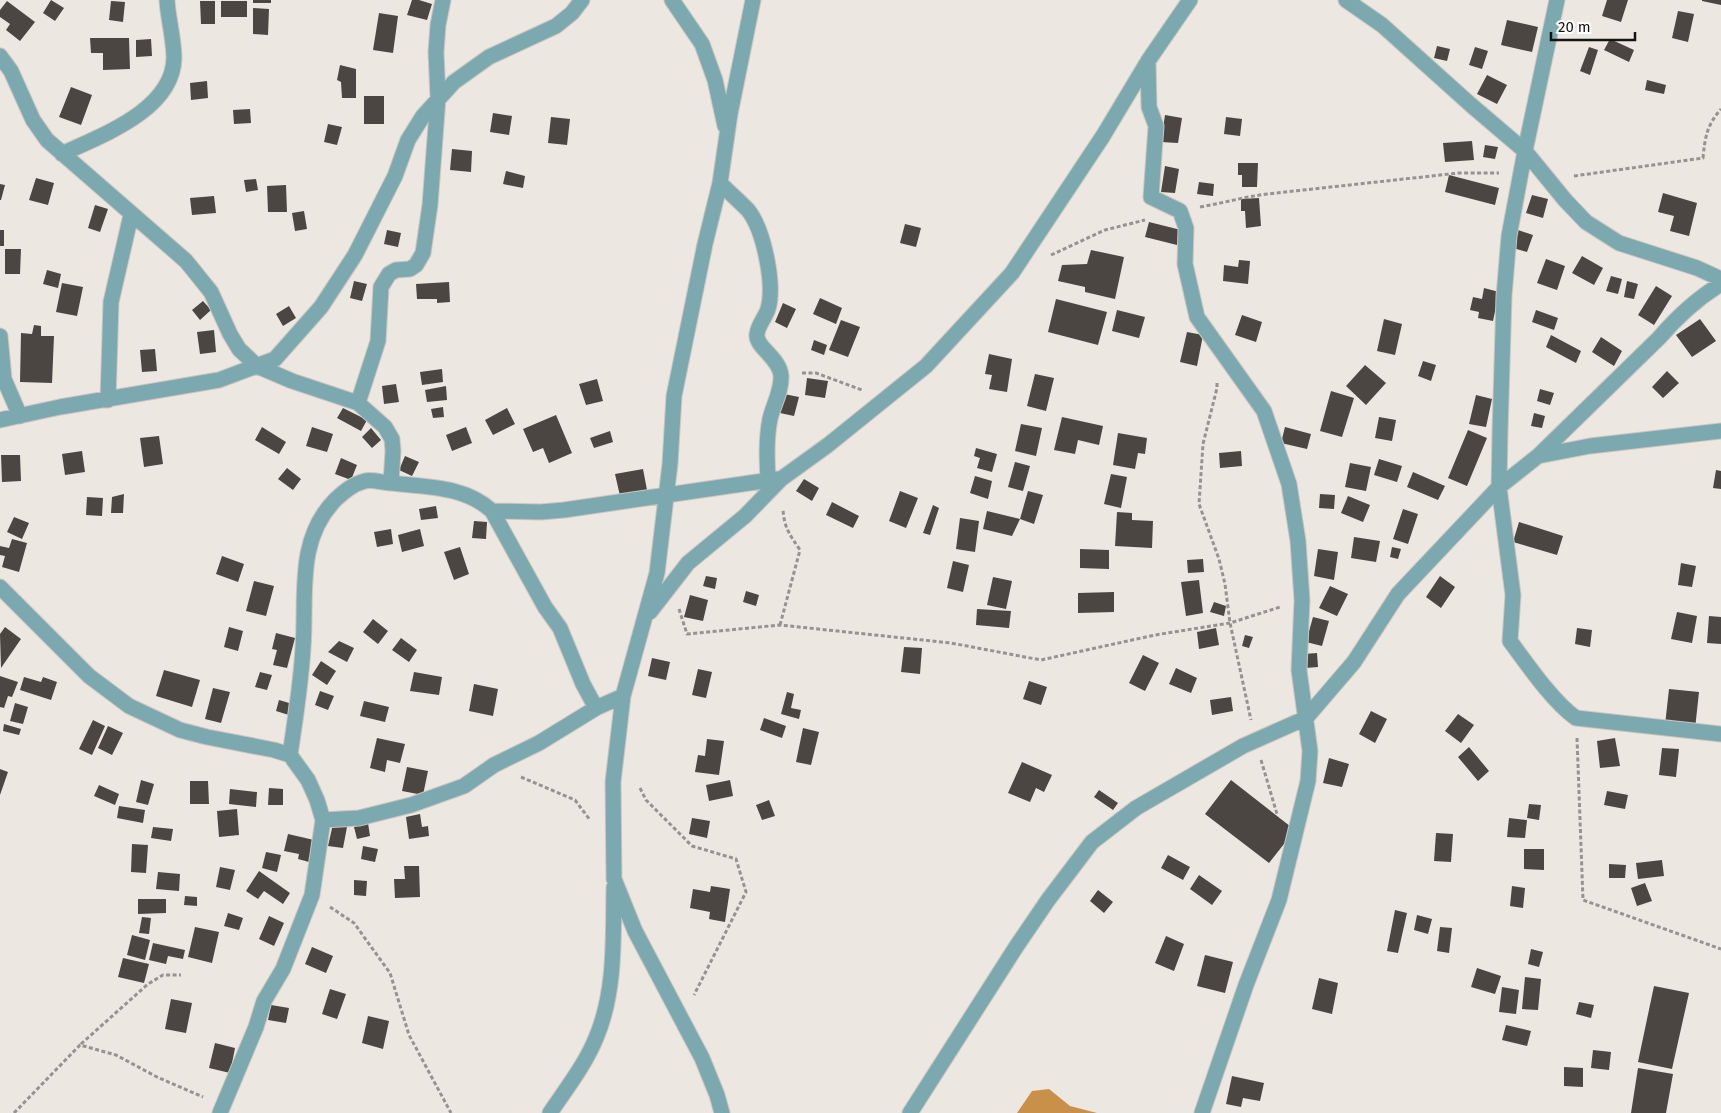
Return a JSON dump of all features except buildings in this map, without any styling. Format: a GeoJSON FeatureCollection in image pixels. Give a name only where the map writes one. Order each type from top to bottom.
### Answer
{"type":"FeatureCollection","features":[{"type":"Feature","properties":{"kind":"street"},"geometry":{"type":"LineString","coordinates":[[62,154],[140,114],[158,98],[170,76],[174,58],[168,0]]}},
{"type":"Feature","properties":{"kind":"street"},"geometry":{"type":"LineString","coordinates":[[358,403],[378,341],[381,287],[389,274],[396,270],[410,269],[416,265],[423,253],[430,205],[438,98],[436,52],[438,25],[443,0]]}},
{"type":"Feature","properties":{"kind":"street"},"geometry":{"type":"LineString","coordinates":[[0,420],[219,380],[274,360],[321,307],[355,255],[395,176],[408,140],[422,116],[454,82],[489,58],[556,26],[572,13],[582,0]]}},
{"type":"Feature","properties":{"kind":"street"},"geometry":{"type":"LineString","coordinates":[[672,0],[702,44],[715,80],[727,135]]}},
{"type":"Feature","properties":{"kind":"street"},"geometry":{"type":"LineString","coordinates":[[550,1113],[584,1062],[596,1038],[612,979],[613,782],[623,696],[657,573],[666,496],[674,396],[705,244],[720,183],[727,135],[753,0]]}},
{"type":"Feature","properties":{"kind":"street"},"geometry":{"type":"LineString","coordinates":[[645,620],[688,563],[745,516],[774,480],[828,445],[926,366],[1012,273],[1103,136],[1148,60],[1190,0]]}},
{"type":"Feature","properties":{"kind":"street"},"geometry":{"type":"LineString","coordinates":[[1346,0],[1382,25],[1525,151],[1565,200],[1586,222],[1619,244],[1697,268],[1721,279]]}},
{"type":"Feature","properties":{"kind":"street"},"geometry":{"type":"LineString","coordinates":[[1558,0],[1525,151],[1509,236],[1504,296],[1499,487],[1513,595],[1510,641],[1539,679],[1568,712],[1576,718],[1721,734]]}},
{"type":"Feature","properties":{"kind":"street"},"geometry":{"type":"LineString","coordinates":[[0,56],[11,71],[33,120],[47,140],[186,261],[211,292],[239,349],[257,366],[292,381],[358,403],[385,427],[392,439],[394,450],[392,483]]}},
{"type":"Feature","properties":{"kind":"street"},"geometry":{"type":"LineString","coordinates":[[1148,60],[1149,107],[1156,126],[1151,197],[1180,211],[1186,228],[1185,264],[1197,316],[1264,411],[1289,484],[1298,541],[1302,600],[1299,670],[1310,751],[1308,781],[1279,900],[1246,985],[1202,1113]]}},
{"type":"Feature","properties":{"kind":"street"},"geometry":{"type":"LineString","coordinates":[[720,183],[748,211],[759,232],[769,273],[768,309],[756,335],[758,342],[774,359],[781,374],[781,382],[769,426],[767,454],[774,480]]}},
{"type":"Feature","properties":{"kind":"street"},"geometry":{"type":"LineString","coordinates":[[108,400],[112,302],[131,215]]}},
{"type":"Feature","properties":{"kind":"street"},"geometry":{"type":"LineString","coordinates":[[910,1113],[1016,947],[1048,900],[1092,842],[1136,808],[1243,746],[1306,718],[1354,662],[1398,594],[1499,487],[1538,456],[1659,338],[1677,317],[1700,297],[1721,284]]}},
{"type":"Feature","properties":{"kind":"street"},"geometry":{"type":"LineString","coordinates":[[0,336],[4,379],[20,416]]}},
{"type":"Feature","properties":{"kind":"street"},"geometry":{"type":"LineString","coordinates":[[1538,456],[1590,446],[1721,431]]}},
{"type":"Feature","properties":{"kind":"street"},"geometry":{"type":"LineString","coordinates":[[492,511],[541,512],[564,510],[774,480]]}},
{"type":"Feature","properties":{"kind":"street"},"geometry":{"type":"LineString","coordinates":[[290,755],[303,648],[306,564],[309,544],[329,507],[347,489],[366,481],[450,489],[482,501],[492,511],[545,607],[560,628],[583,684],[596,708]]}},
{"type":"Feature","properties":{"kind":"street"},"geometry":{"type":"LineString","coordinates":[[0,587],[89,676],[130,706],[180,730],[290,755],[308,780],[317,800],[323,820],[312,895],[283,969],[264,1001],[256,1027],[221,1110]]}},
{"type":"Feature","properties":{"kind":"street"},"geometry":{"type":"LineString","coordinates":[[323,820],[359,818],[440,796],[464,786],[494,765],[539,743],[596,708],[623,696]]}},
{"type":"Feature","properties":{"kind":"street"},"geometry":{"type":"LineString","coordinates":[[614,879],[635,931],[702,1058],[722,1113]]}},
{"type":"Feature","properties":{"kind":"path"},"geometry":{"type":"LineString","coordinates":[[1549,179],[1703,158],[1705,134],[1721,108]]}},
{"type":"Feature","properties":{"kind":"path"},"geometry":{"type":"LineString","coordinates":[[1046,257],[1105,230],[1180,211],[1230,202],[1240,197],[1459,173],[1521,174]]}},
{"type":"Feature","properties":{"kind":"path"},"geometry":{"type":"LineString","coordinates":[[781,374],[816,373],[887,397]]}},
{"type":"Feature","properties":{"kind":"path"},"geometry":{"type":"LineString","coordinates":[[1217,378],[1217,388],[1202,444],[1198,504],[1219,559],[1225,584],[1230,623],[1256,740],[1279,822]]}},
{"type":"Feature","properties":{"kind":"path"},"geometry":{"type":"LineString","coordinates":[[774,480],[784,523],[800,550],[780,625]]}},
{"type":"Feature","properties":{"kind":"path"},"geometry":{"type":"LineString","coordinates":[[671,584],[687,634],[780,625],[950,643],[1041,660],[1155,635],[1230,623],[1302,600]]}},
{"type":"Feature","properties":{"kind":"path"},"geometry":{"type":"LineString","coordinates":[[1576,718],[1583,900],[1721,949]]}},
{"type":"Feature","properties":{"kind":"path"},"geometry":{"type":"LineString","coordinates":[[494,765],[575,800],[592,821]]}},
{"type":"Feature","properties":{"kind":"path"},"geometry":{"type":"LineString","coordinates":[[640,788],[646,800],[692,846],[736,859],[746,892],[682,1018]]}},
{"type":"Feature","properties":{"kind":"path"},"geometry":{"type":"LineString","coordinates":[[312,895],[354,923],[390,973],[410,1035],[451,1113]]}},
{"type":"Feature","properties":{"kind":"path"},"geometry":{"type":"LineString","coordinates":[[14,1113],[80,1045],[148,984],[163,976],[181,975]]}},
{"type":"Feature","properties":{"kind":"path"},"geometry":{"type":"LineString","coordinates":[[80,1045],[116,1055],[221,1110]]}},
{"type":"Feature","properties":{"kind":"shaded area"},"geometry":{"type":"Polygon","coordinates":[[[1049,1089],[1070,1106],[1097,1113],[1017,1113],[1032,1091],[1049,1089]]]}}]}
